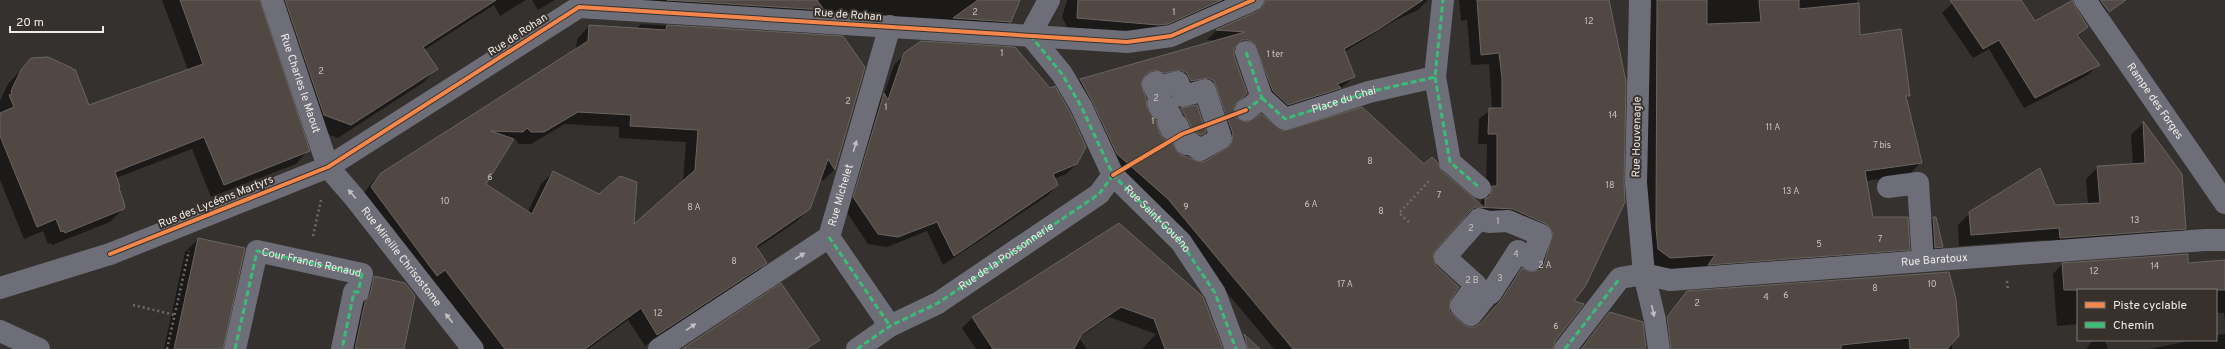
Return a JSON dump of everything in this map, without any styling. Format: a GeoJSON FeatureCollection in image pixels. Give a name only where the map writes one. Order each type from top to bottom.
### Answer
{"type":"FeatureCollection","features":[{"type":"Feature","properties":{"kind":"street","name":"Rue Charles le Maout"},"geometry":{"type":"LineString","coordinates":[[272,0],[328,167]]}},
{"type":"Feature","properties":{"kind":"street"},"geometry":{"type":"LineString","coordinates":[[1030,35],[1050,0]]}},
{"type":"Feature","properties":{"kind":"street","name":"Rue de Rohan"},"geometry":{"type":"LineString","coordinates":[[328,167],[580,3],[1127,42],[1171,36],[1253,0]]}},
{"type":"Feature","properties":{"kind":"street"},"geometry":{"type":"LineString","coordinates":[[1443,0],[1435,77],[1450,162],[1480,188]]}},
{"type":"Feature","properties":{"kind":"street","name":"Rue Houvenagle"},"geometry":{"type":"LineString","coordinates":[[1640,0],[1636,183],[1644,274],[1655,320],[1659,349]]}},
{"type":"Feature","properties":{"kind":"street","name":"Rampe des Forges"},"geometry":{"type":"LineString","coordinates":[[2085,0],[2225,203]]}},
{"type":"Feature","properties":{"kind":"street","name":"Rue Michelet"},"geometry":{"type":"LineString","coordinates":[[659,349],[829,237],[890,26]]}},
{"type":"Feature","properties":{"kind":"street","name":"Rue Saint-Gouéno"},"geometry":{"type":"LineString","coordinates":[[1030,35],[1062,74],[1081,106],[1113,175],[1181,242],[1215,293],[1236,349]]}},
{"type":"Feature","properties":{"kind":"street","name":"Place du Chai"},"geometry":{"type":"LineString","coordinates":[[1246,52],[1254,104],[1285,119],[1369,92],[1435,77]]}},
{"type":"Feature","properties":{"kind":"street","name":"Rue des Lycéens Martyrs"},"geometry":{"type":"LineString","coordinates":[[0,288],[110,254],[328,167]]}},
{"type":"Feature","properties":{"kind":"street","name":"Rue Mireille Chrisostome"},"geometry":{"type":"LineString","coordinates":[[328,167],[354,197],[473,349]]}},
{"type":"Feature","properties":{"kind":"street","name":"Rue de la Poissonnerie"},"geometry":{"type":"LineString","coordinates":[[857,349],[890,326],[938,303],[1099,194],[1113,175]]}},
{"type":"Feature","properties":{"kind":"street"},"geometry":{"type":"LineString","coordinates":[[1888,187],[1918,183],[1924,261]]}},
{"type":"Feature","properties":{"kind":"street"},"geometry":{"type":"LineString","coordinates":[[1479,219],[1489,222],[1508,220],[1541,234],[1532,260],[1518,251],[1491,293],[1490,291],[1471,314],[1461,306],[1476,285],[1445,257],[1479,219]]}},
{"type":"Feature","properties":{"kind":"street"},"geometry":{"type":"LineString","coordinates":[[829,237],[890,326]]}},
{"type":"Feature","properties":{"kind":"street","name":"Rue Baratoux"},"geometry":{"type":"LineString","coordinates":[[1644,274],[1670,280],[2205,240],[2225,240]]}},
{"type":"Feature","properties":{"kind":"street","name":"Cour Francis Renaud"},"geometry":{"type":"LineString","coordinates":[[235,349],[257,251],[362,274],[358,292],[354,292],[342,349]]}},
{"type":"Feature","properties":{"kind":"street"},"geometry":{"type":"LineString","coordinates":[[1565,349],[1620,278],[1644,274]]}},
{"type":"Feature","properties":{"kind":"street"},"geometry":{"type":"LineString","coordinates":[[0,331],[39,349]]}},
{"type":"Feature","properties":{"kind":"path"},"geometry":{"type":"LineString","coordinates":[[307,262],[328,167]]}},
{"type":"Feature","properties":{"kind":"path"},"geometry":{"type":"LineString","coordinates":[[1409,222],[1399,213],[1429,181]]}},
{"type":"Feature","properties":{"kind":"path"},"geometry":{"type":"LineString","coordinates":[[167,349],[190,245]]}},
{"type":"Feature","properties":{"kind":"path"},"geometry":{"type":"LineString","coordinates":[[133,305],[175,315]]}},
{"type":"Feature","properties":{"kind":"building"},"geometry":{"type":"Polygon","coordinates":[[[180,0],[260,0],[310,151],[224,185],[204,137],[115,172],[125,206],[124,209],[65,233],[64,231],[61,232],[56,219],[37,227],[0,136],[0,113],[14,107],[9,95],[12,94],[11,91],[21,70],[31,58],[48,57],[72,68],[73,70],[75,69],[89,105],[203,64],[180,0]]]}},
{"type":"Feature","properties":{"kind":"building"},"geometry":{"type":"Polygon","coordinates":[[[285,0],[496,0],[423,47],[438,69],[351,125],[324,115],[285,0]]]}},
{"type":"Feature","properties":{"kind":"building"},"geometry":{"type":"Polygon","coordinates":[[[667,0],[817,0],[824,10],[667,0]]]}},
{"type":"Feature","properties":{"kind":"building"},"geometry":{"type":"Polygon","coordinates":[[[978,0],[1020,0],[1011,22],[953,18],[978,0]]]}},
{"type":"Feature","properties":{"kind":"building"},"geometry":{"type":"Polygon","coordinates":[[[1078,0],[1222,0],[1168,24],[1158,25],[1077,18],[1078,0]]]}},
{"type":"Feature","properties":{"kind":"building"},"geometry":{"type":"Polygon","coordinates":[[[1265,0],[1423,0],[1379,29],[1344,49],[1355,77],[1337,84],[1341,88],[1288,105],[1273,91],[1254,43],[1248,40],[1242,40],[1234,49],[1234,56],[1247,93],[1235,105],[1234,112],[1236,118],[1247,122],[1261,114],[1283,131],[1362,107],[1424,164],[1432,157],[1442,171],[1484,207],[1475,207],[1470,211],[1436,249],[1433,255],[1436,266],[1459,287],[1451,299],[1449,311],[1463,324],[1469,327],[1475,327],[1481,323],[1501,300],[1522,268],[1532,272],[1540,270],[1544,264],[1553,233],[1546,224],[1513,209],[1485,208],[1485,199],[1490,196],[1492,186],[1497,186],[1497,134],[1488,134],[1489,108],[1502,108],[1502,78],[1499,53],[1481,55],[1477,0],[1609,0],[1626,82],[1625,202],[1586,285],[1574,301],[1584,304],[1555,341],[1553,349],[1293,349],[1168,199],[1117,154],[1080,79],[1245,32],[1216,30],[1258,11],[1263,7],[1265,0]],[[1154,70],[1146,74],[1141,83],[1147,108],[1156,120],[1160,134],[1164,139],[1171,141],[1179,154],[1200,162],[1206,161],[1231,145],[1233,134],[1214,81],[1208,78],[1191,81],[1187,73],[1181,70],[1164,73],[1154,70]]]}},
{"type":"Feature","properties":{"kind":"building"},"geometry":{"type":"Polygon","coordinates":[[[1657,0],[1707,0],[1707,24],[1761,22],[1759,0],[1799,0],[1799,9],[1859,3],[1860,35],[1901,29],[1910,96],[1906,96],[1922,163],[1865,171],[1873,217],[1908,217],[1910,250],[1708,265],[1715,255],[1670,258],[1658,249],[1656,228],[1657,0]]]}},
{"type":"Feature","properties":{"kind":"building"},"geometry":{"type":"Polygon","coordinates":[[[1950,0],[2021,0],[2035,21],[2073,0],[2075,7],[2088,27],[2077,35],[2100,65],[2035,98],[1999,40],[1983,49],[1950,0]]]}},
{"type":"Feature","properties":{"kind":"building"},"geometry":{"type":"Polygon","coordinates":[[[2100,0],[2126,0],[2109,12],[2100,0]]]}},
{"type":"Feature","properties":{"kind":"building"},"geometry":{"type":"Polygon","coordinates":[[[589,25],[666,30],[667,25],[843,36],[865,67],[835,170],[828,159],[810,209],[756,246],[767,263],[657,335],[641,308],[585,349],[505,349],[445,270],[437,276],[371,187],[381,173],[588,41],[589,25]],[[578,112],[544,132],[531,132],[527,128],[523,132],[491,131],[514,139],[486,184],[532,214],[553,171],[599,194],[620,176],[637,182],[634,224],[695,170],[698,130],[630,126],[631,115],[578,112]]]}},
{"type":"Feature","properties":{"kind":"building"},"geometry":{"type":"Polygon","coordinates":[[[921,41],[1015,47],[1050,88],[1055,86],[1070,112],[1086,147],[1077,164],[1053,174],[1058,185],[954,256],[937,222],[898,237],[878,234],[853,197],[884,93],[888,100],[904,53],[921,41]]]}},
{"type":"Feature","properties":{"kind":"building"},"geometry":{"type":"Polygon","coordinates":[[[1197,105],[1206,132],[1201,135],[1194,131],[1181,108],[1197,105]]]}},
{"type":"Feature","properties":{"kind":"building"},"geometry":{"type":"Polygon","coordinates":[[[2143,121],[2182,174],[2186,229],[2060,238],[2059,228],[1971,235],[1969,212],[2040,168],[2055,205],[2100,203],[2097,166],[2145,163],[2143,121]]]}},
{"type":"Feature","properties":{"kind":"building"},"geometry":{"type":"Polygon","coordinates":[[[1933,217],[1936,217],[1943,247],[1935,248],[1933,217]]]}},
{"type":"Feature","properties":{"kind":"building"},"geometry":{"type":"Polygon","coordinates":[[[1119,223],[1203,297],[1223,349],[1165,349],[1154,319],[1121,307],[1082,334],[1074,349],[993,349],[972,317],[1119,223]]]}},
{"type":"Feature","properties":{"kind":"building"},"geometry":{"type":"Polygon","coordinates":[[[198,238],[245,248],[223,349],[174,349],[198,238]]]}},
{"type":"Feature","properties":{"kind":"building"},"geometry":{"type":"Polygon","coordinates":[[[2188,254],[2188,263],[2225,260],[2225,290],[2064,290],[2062,263],[2188,254]]]}},
{"type":"Feature","properties":{"kind":"building"},"geometry":{"type":"Polygon","coordinates":[[[1949,272],[1956,299],[1959,336],[1947,349],[1910,349],[1909,338],[1841,345],[1841,349],[1671,349],[1667,317],[1687,291],[1949,272]]]}},
{"type":"Feature","properties":{"kind":"building"},"geometry":{"type":"Polygon","coordinates":[[[374,276],[405,283],[415,296],[404,349],[355,349],[365,302],[370,295],[374,276]]]}},
{"type":"Feature","properties":{"kind":"building"},"geometry":{"type":"Polygon","coordinates":[[[781,283],[820,340],[806,349],[682,349],[781,283]]]}},
{"type":"Feature","properties":{"kind":"building"},"geometry":{"type":"Polygon","coordinates":[[[1610,312],[1643,322],[1646,349],[1581,349],[1610,312]]]}},
{"type":"Feature","properties":{"kind":"building"},"geometry":{"type":"Polygon","coordinates":[[[1244,334],[1260,349],[1248,349],[1244,334]]]}},
{"type":"Feature","properties":{"kind":"marked path"},"geometry":{"type":"LineString","coordinates":[[1262,98],[1285,119],[1369,92],[1435,77],[1443,0]]}},
{"type":"Feature","properties":{"kind":"marked path"},"geometry":{"type":"LineString","coordinates":[[1030,35],[1062,74],[1081,106],[1113,175],[1181,242],[1215,293],[1236,349]]}},
{"type":"Feature","properties":{"kind":"marked path"},"geometry":{"type":"LineString","coordinates":[[1246,52],[1262,98],[1246,110]]}},
{"type":"Feature","properties":{"kind":"marked path"},"geometry":{"type":"LineString","coordinates":[[1435,77],[1450,162],[1480,188]]}},
{"type":"Feature","properties":{"kind":"marked path"},"geometry":{"type":"LineString","coordinates":[[857,349],[890,326],[938,303],[1099,194],[1113,175]]}},
{"type":"Feature","properties":{"kind":"marked path"},"geometry":{"type":"LineString","coordinates":[[829,237],[890,326]]}},
{"type":"Feature","properties":{"kind":"marked path"},"geometry":{"type":"LineString","coordinates":[[235,349],[257,251],[362,274],[358,292],[354,292],[342,349]]}},
{"type":"Feature","properties":{"kind":"marked path"},"geometry":{"type":"LineString","coordinates":[[1565,349],[1620,278]]}},
{"type":"Feature","properties":{"kind":"cycle path"},"geometry":{"type":"LineString","coordinates":[[110,254],[328,167],[579,7],[1127,42],[1171,36],[1253,0]]}},
{"type":"Feature","properties":{"kind":"cycle path"},"geometry":{"type":"LineString","coordinates":[[1113,175],[1182,134],[1246,110]]}}]}
